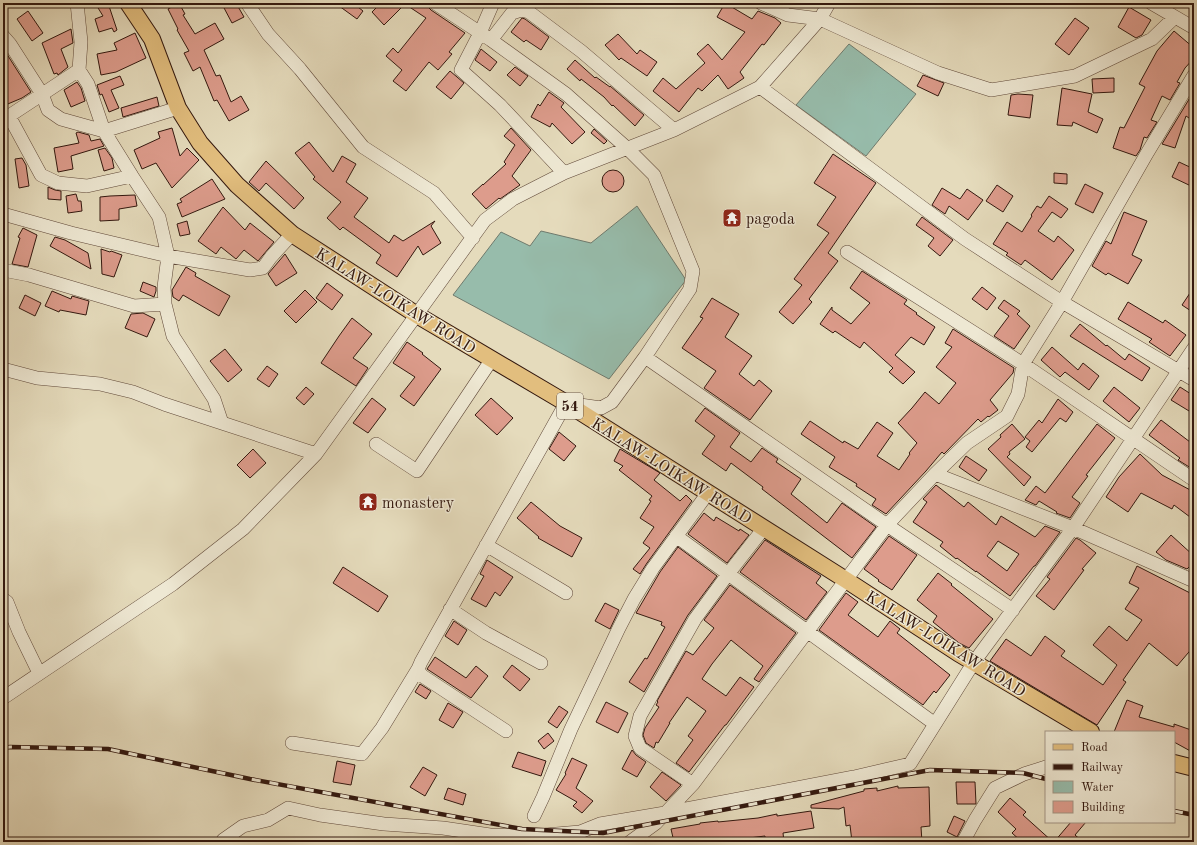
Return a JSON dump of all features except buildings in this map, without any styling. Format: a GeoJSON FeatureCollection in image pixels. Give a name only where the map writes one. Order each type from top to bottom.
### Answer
{"type":"FeatureCollection","features":[{"type":"Feature","properties":{"kind":"main road","name":"KALAW-LOIKAW ROAD"},"geometry":{"type":"LineString","coordinates":[[128,3],[152,39],[178,108],[200,142],[237,185],[292,234],[417,315],[566,403],[974,662],[1089,731]]}},
{"type":"Feature","properties":{"kind":"main road"},"geometry":{"type":"LineString","coordinates":[[1175,763],[1194,768]]}},
{"type":"Feature","properties":{"kind":"street"},"geometry":{"type":"LineString","coordinates":[[77,3],[81,42],[80,70],[88,84],[104,131],[159,217],[168,256],[164,287],[165,304],[173,336],[214,399],[222,423]]}},
{"type":"Feature","properties":{"kind":"street"},"geometry":{"type":"LineString","coordinates":[[247,3],[268,34],[300,69],[363,147],[434,193],[473,238]]}},
{"type":"Feature","properties":{"kind":"street"},"geometry":{"type":"LineString","coordinates":[[292,743],[362,754],[382,728],[418,669],[450,609],[566,403],[602,408],[612,402],[645,357],[690,289],[693,271],[654,175],[628,148],[566,94],[434,3]]}},
{"type":"Feature","properties":{"kind":"street"},"geometry":{"type":"LineString","coordinates":[[485,37],[493,3]]}},
{"type":"Feature","properties":{"kind":"street"},"geometry":{"type":"LineString","coordinates":[[760,3],[788,15],[820,19],[938,73],[991,90],[1075,76],[1152,39],[1175,17]]}},
{"type":"Feature","properties":{"kind":"street"},"geometry":{"type":"LineString","coordinates":[[3,698],[179,580],[243,528],[316,454],[485,220],[512,199],[564,173],[674,130],[760,87],[820,19],[829,3]]}},
{"type":"Feature","properties":{"kind":"street"},"geometry":{"type":"LineString","coordinates":[[1150,3],[1194,28]]}},
{"type":"Feature","properties":{"kind":"street"},"geometry":{"type":"LineString","coordinates":[[564,173],[500,105],[461,70],[485,37],[512,13],[521,10],[529,12],[581,51],[674,130]]}},
{"type":"Feature","properties":{"kind":"street"},"geometry":{"type":"LineString","coordinates":[[3,36],[10,44],[42,94],[48,110],[61,119],[104,131],[178,108]]}},
{"type":"Feature","properties":{"kind":"street"},"geometry":{"type":"LineString","coordinates":[[80,70],[6,117],[41,175],[58,183],[87,186],[132,176]]}},
{"type":"Feature","properties":{"kind":"street"},"geometry":{"type":"LineString","coordinates":[[630,842],[656,823],[693,784],[887,525],[935,474],[967,443],[1007,416],[1018,394],[1023,364],[1062,302],[1146,155],[1194,75]]}},
{"type":"Feature","properties":{"kind":"street"},"geometry":{"type":"LineString","coordinates":[[760,87],[965,239],[1062,302],[1180,370],[1194,380]]}},
{"type":"Feature","properties":{"kind":"street"},"geometry":{"type":"LineString","coordinates":[[3,214],[71,233],[168,256],[250,270],[263,268],[271,256],[292,234]]}},
{"type":"Feature","properties":{"kind":"street"},"geometry":{"type":"LineString","coordinates":[[847,252],[1023,364],[1194,480]]}},
{"type":"Feature","properties":{"kind":"street"},"geometry":{"type":"LineString","coordinates":[[3,270],[29,275],[95,296],[134,306],[165,304]]}},
{"type":"Feature","properties":{"kind":"street"},"geometry":{"type":"LineString","coordinates":[[224,842],[223,840],[243,826],[268,820],[288,808],[320,815],[384,824],[443,828],[490,835],[533,836],[580,832],[600,824],[854,777],[910,764],[974,662],[1073,528],[1194,348]]}},
{"type":"Feature","properties":{"kind":"street"},"geometry":{"type":"LineString","coordinates":[[645,357],[887,525],[1013,610]]}},
{"type":"Feature","properties":{"kind":"street"},"geometry":{"type":"LineString","coordinates":[[376,444],[417,471],[492,359]]}},
{"type":"Feature","properties":{"kind":"street"},"geometry":{"type":"LineString","coordinates":[[3,369],[37,378],[100,384],[133,392],[164,404],[316,454]]}},
{"type":"Feature","properties":{"kind":"street"},"geometry":{"type":"LineString","coordinates":[[935,474],[1192,576]]}},
{"type":"Feature","properties":{"kind":"street"},"geometry":{"type":"LineString","coordinates":[[534,816],[571,729],[619,628],[653,568],[708,493]]}},
{"type":"Feature","properties":{"kind":"street"},"geometry":{"type":"LineString","coordinates":[[693,784],[640,748],[635,736],[640,716],[695,619],[764,528]]}},
{"type":"Feature","properties":{"kind":"street"},"geometry":{"type":"LineString","coordinates":[[676,536],[935,724]]}},
{"type":"Feature","properties":{"kind":"street"},"geometry":{"type":"LineString","coordinates":[[486,545],[566,593]]}},
{"type":"Feature","properties":{"kind":"street"},"geometry":{"type":"LineString","coordinates":[[3,599],[7,602],[19,632],[39,673]]}},
{"type":"Feature","properties":{"kind":"street"},"geometry":{"type":"LineString","coordinates":[[450,609],[486,633],[541,663]]}},
{"type":"Feature","properties":{"kind":"street"},"geometry":{"type":"LineString","coordinates":[[418,669],[421,675],[506,731]]}},
{"type":"Feature","properties":{"kind":"street"},"geometry":{"type":"LineString","coordinates":[[963,842],[995,788],[1024,774],[1045,766]]}},
{"type":"Feature","properties":{"kind":"water"},"geometry":{"type":"Polygon","coordinates":[[[849,44],[916,94],[866,156],[796,105],[849,44]]]}},
{"type":"Feature","properties":{"kind":"water"},"geometry":{"type":"Polygon","coordinates":[[[637,206],[686,280],[609,379],[453,295],[501,232],[530,246],[541,231],[591,243],[637,206]]]}},
{"type":"Feature","properties":{"kind":"railway"},"geometry":{"type":"LineString","coordinates":[[3,748],[108,749],[250,779],[522,829],[603,833],[930,770],[1023,773],[1045,779]]}},
{"type":"Feature","properties":{"kind":"railway"},"geometry":{"type":"LineString","coordinates":[[1175,811],[1194,815]]}},
{"type":"Feature","properties":{"kind":"place","name":"pagoda"},"geometry":{"type":"Point","coordinates":[732,218]}},
{"type":"Feature","properties":{"kind":"place","name":"monastery"},"geometry":{"type":"Point","coordinates":[368,502]}}]}
